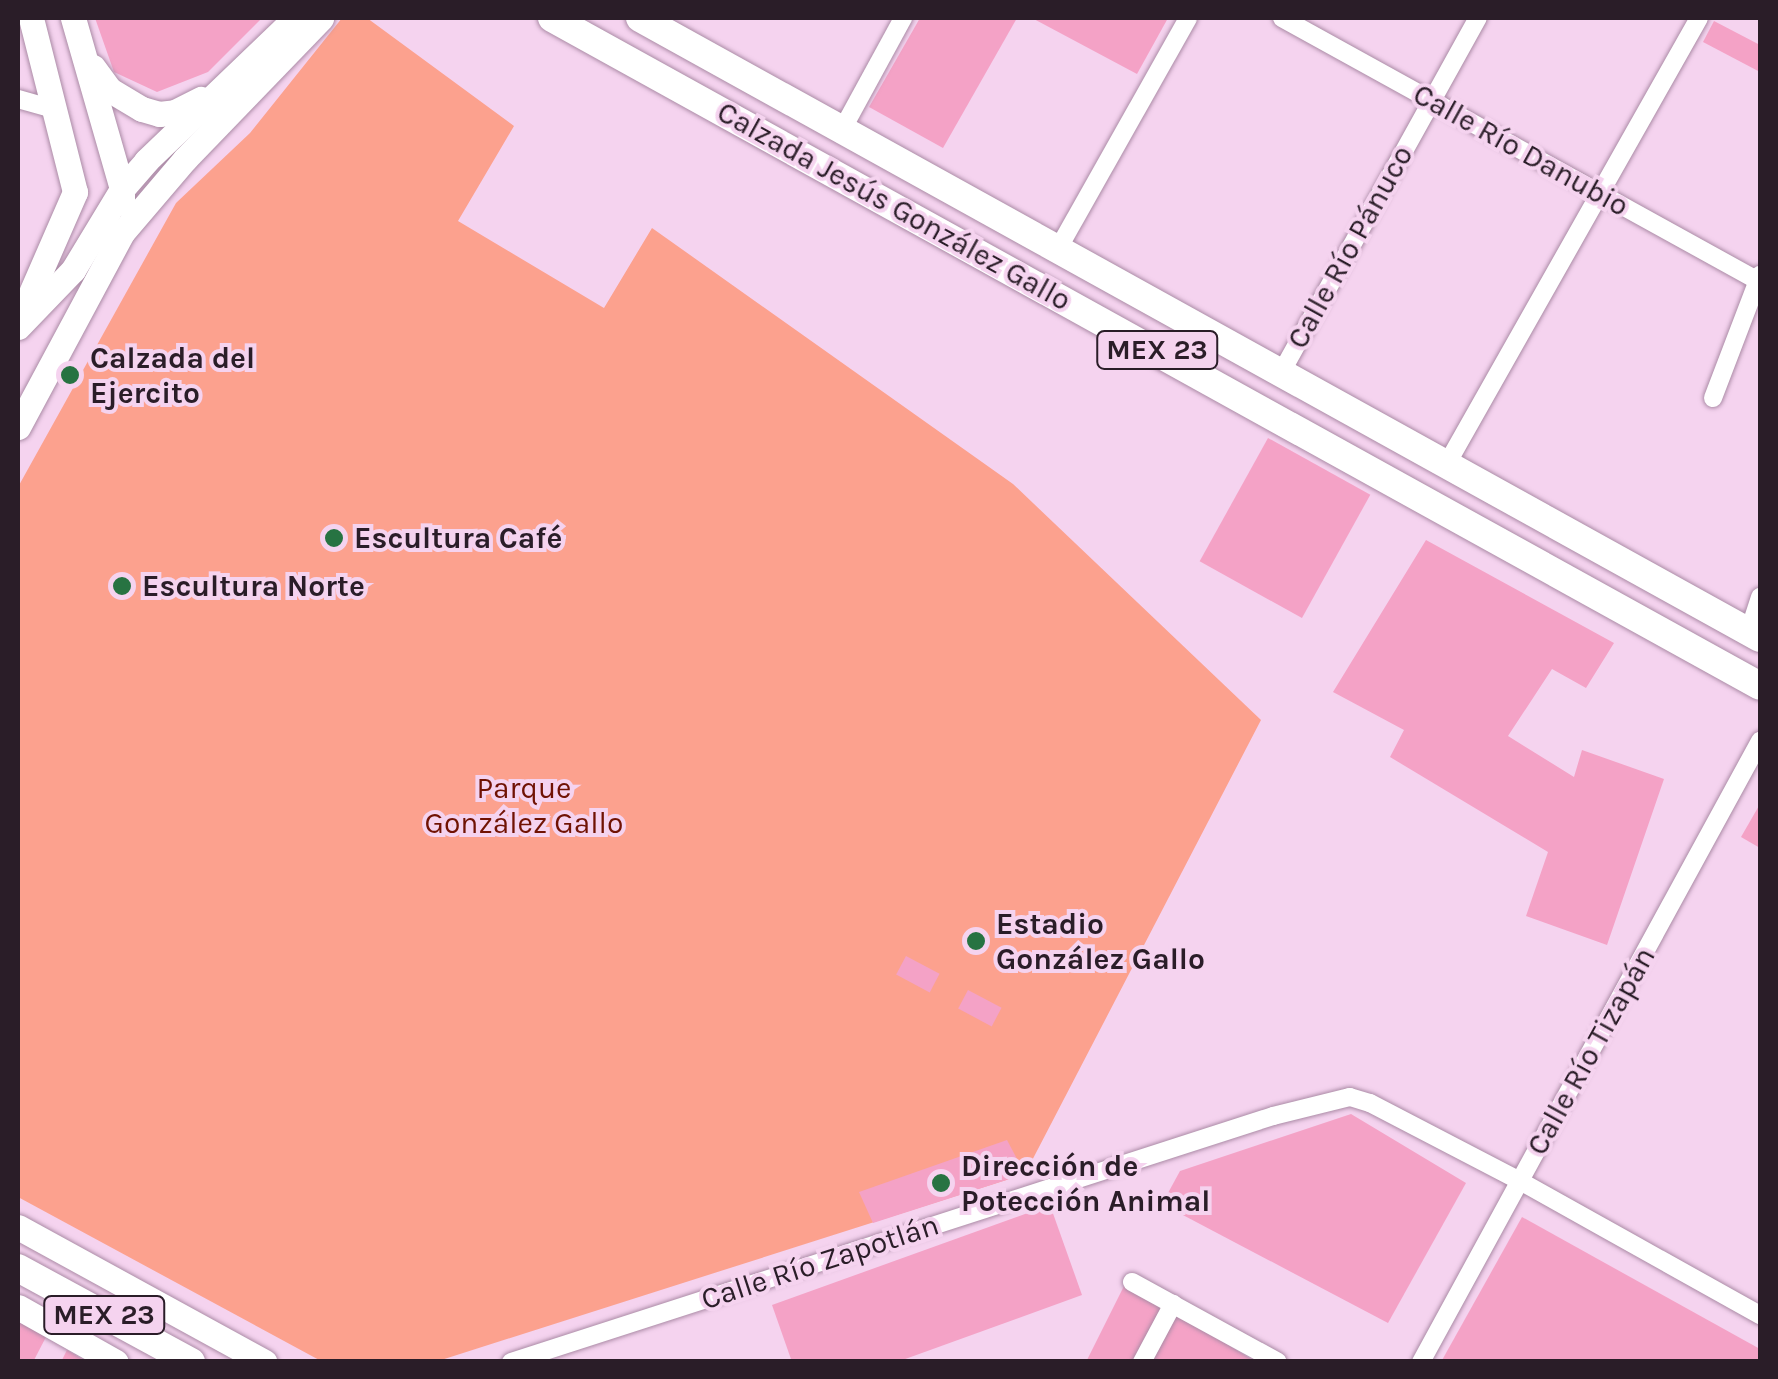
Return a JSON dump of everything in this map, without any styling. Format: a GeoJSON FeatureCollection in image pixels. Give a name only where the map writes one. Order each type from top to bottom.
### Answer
{"type":"FeatureCollection","features":[{"type":"Feature","properties":{"kind":"main road"},"geometry":{"type":"LineString","coordinates":[[18,326],[75,192],[31,18]]}},
{"type":"Feature","properties":{"kind":"main road"},"geometry":{"type":"LineString","coordinates":[[73,18],[95,72],[110,90],[142,110],[175,112],[230,80]]}},
{"type":"Feature","properties":{"kind":"main road"},"geometry":{"type":"LineString","coordinates":[[73,18],[122,190],[122,233]]}},
{"type":"Feature","properties":{"kind":"main road"},"geometry":{"type":"LineString","coordinates":[[18,326],[73,270],[122,190],[295,18]]}},
{"type":"Feature","properties":{"kind":"main road"},"geometry":{"type":"LineString","coordinates":[[18,426],[122,233],[185,159],[321,18]]}},
{"type":"Feature","properties":{"kind":"main road","name":"Calzada Jesús González Gallo"},"geometry":{"type":"LineString","coordinates":[[552,18],[1760,686]]}},
{"type":"Feature","properties":{"kind":"main road","name":"Calzada Jesús González Gallo"},"geometry":{"type":"LineString","coordinates":[[640,18],[1754,634]]}},
{"type":"Feature","properties":{"kind":"main road"},"geometry":{"type":"LineString","coordinates":[[1452,465],[1523,553]]}},
{"type":"Feature","properties":{"kind":"main road"},"geometry":{"type":"LineString","coordinates":[[18,1227],[265,1362]]}},
{"type":"Feature","properties":{"kind":"main road","name":"MEX 23"},"geometry":{"type":"LineString","coordinates":[[18,1268],[190,1362]]}},
{"type":"Feature","properties":{"kind":"main road"},"geometry":{"type":"LineString","coordinates":[[18,1307],[116,1362]]}},
{"type":"Feature","properties":{"kind":"street"},"geometry":{"type":"LineString","coordinates":[[842,130],[903,18]]}},
{"type":"Feature","properties":{"kind":"street"},"geometry":{"type":"LineString","coordinates":[[1058,250],[1188,18]]}},
{"type":"Feature","properties":{"kind":"street","name":"Calle Río Danubio"},"geometry":{"type":"LineString","coordinates":[[1282,18],[1760,280]]}},
{"type":"Feature","properties":{"kind":"street","name":"Calle Río Pánuco"},"geometry":{"type":"LineString","coordinates":[[1281,372],[1478,18]]}},
{"type":"Feature","properties":{"kind":"street"},"geometry":{"type":"LineString","coordinates":[[1452,465],[1699,18]]}},
{"type":"Feature","properties":{"kind":"street"},"geometry":{"type":"LineString","coordinates":[[18,99],[57,110]]}},
{"type":"Feature","properties":{"kind":"street"},"geometry":{"type":"LineString","coordinates":[[1712,398],[1760,280]]}},
{"type":"Feature","properties":{"kind":"street"},"geometry":{"type":"LineString","coordinates":[[1754,634],[1760,597]]}},
{"type":"Feature","properties":{"kind":"street","name":"Calle Río Tizapán"},"geometry":{"type":"LineString","coordinates":[[1422,1362],[1760,740]]}},
{"type":"Feature","properties":{"kind":"street","name":"Calle Río Zapotlán"},"geometry":{"type":"LineString","coordinates":[[511,1362],[1273,1116],[1350,1097],[1520,1181],[1760,1315]]}},
{"type":"Feature","properties":{"kind":"street"},"geometry":{"type":"LineString","coordinates":[[1132,1282],[1278,1362]]}},
{"type":"Feature","properties":{"kind":"street"},"geometry":{"type":"LineString","coordinates":[[1142,1362],[1173,1304]]}},
{"type":"Feature","properties":{"kind":"green space","name":"Parque González Gallo"},"geometry":{"type":"Polygon","coordinates":[[[342,18],[367,18],[514,126],[458,221],[604,308],[652,228],[1013,484],[1261,720],[1025,1174],[435,1362],[321,1361],[18,1197],[18,487],[176,203],[250,133],[342,18]]]}},
{"type":"Feature","properties":{"kind":"building"},"geometry":{"type":"Polygon","coordinates":[[[95,18],[262,18],[208,72],[157,92],[114,72],[95,18]]]}},
{"type":"Feature","properties":{"kind":"building"},"geometry":{"type":"Polygon","coordinates":[[[920,18],[1017,18],[943,148],[869,107],[920,18]]]}},
{"type":"Feature","properties":{"kind":"building"},"geometry":{"type":"Polygon","coordinates":[[[1032,18],[1168,18],[1137,74],[1032,18]]]}},
{"type":"Feature","properties":{"kind":"building"},"geometry":{"type":"Polygon","coordinates":[[[1714,21],[1760,45],[1760,72],[1703,42],[1714,21]]]}},
{"type":"Feature","properties":{"kind":"building"},"geometry":{"type":"Polygon","coordinates":[[[1268,438],[1370,495],[1302,618],[1200,561],[1268,438]]]}},
{"type":"Feature","properties":{"kind":"building"},"geometry":{"type":"Polygon","coordinates":[[[1426,540],[1614,643],[1586,688],[1552,669],[1508,736],[1574,777],[1582,750],[1664,779],[1607,945],[1526,916],[1548,852],[1390,757],[1404,730],[1333,692],[1426,540]]]}},
{"type":"Feature","properties":{"kind":"building"},"geometry":{"type":"Polygon","coordinates":[[[1760,804],[1760,848],[1741,837],[1760,804]]]}},
{"type":"Feature","properties":{"kind":"building"},"geometry":{"type":"Polygon","coordinates":[[[906,956],[940,974],[930,992],[896,975],[906,956]]]}},
{"type":"Feature","properties":{"kind":"building"},"geometry":{"type":"Polygon","coordinates":[[[968,990],[1002,1008],[992,1026],[958,1009],[968,990]]]}},
{"type":"Feature","properties":{"kind":"building"},"geometry":{"type":"Polygon","coordinates":[[[1351,1114],[1466,1183],[1388,1323],[1162,1204],[1180,1171],[1351,1114]]]}},
{"type":"Feature","properties":{"kind":"building","name":"Dirección de Potección Animal"},"geometry":{"type":"Polygon","coordinates":[[[1007,1140],[1025,1174],[873,1223],[859,1192],[1007,1140]]]}},
{"type":"Feature","properties":{"kind":"building"},"geometry":{"type":"Polygon","coordinates":[[[1050,1205],[1082,1295],[897,1362],[792,1362],[772,1305],[1050,1205]]]}},
{"type":"Feature","properties":{"kind":"building"},"geometry":{"type":"Polygon","coordinates":[[[1522,1217],[1760,1349],[1760,1362],[1441,1362],[1522,1217]]]}},
{"type":"Feature","properties":{"kind":"building"},"geometry":{"type":"Polygon","coordinates":[[[1124,1286],[1164,1307],[1136,1362],[1086,1362],[1124,1286]]]}},
{"type":"Feature","properties":{"kind":"building"},"geometry":{"type":"Polygon","coordinates":[[[1174,1312],[1256,1362],[1148,1362],[1174,1312]]]}},
{"type":"Feature","properties":{"kind":"building"},"geometry":{"type":"Polygon","coordinates":[[[18,1321],[46,1337],[33,1362],[18,1362],[18,1321]]]}},
{"type":"Feature","properties":{"kind":"building"},"geometry":{"type":"Polygon","coordinates":[[[67,1350],[87,1362],[61,1362],[67,1350]]]}},
{"type":"Feature","properties":{"kind":"place","name":"Calzada del Ejercito"},"geometry":{"type":"Point","coordinates":[70,375]}},
{"type":"Feature","properties":{"kind":"place","name":"Escultura Café"},"geometry":{"type":"Point","coordinates":[334,538]}},
{"type":"Feature","properties":{"kind":"place","name":"Escultura Norte"},"geometry":{"type":"Point","coordinates":[122,586]}},
{"type":"Feature","properties":{"kind":"place","name":"Estadio González Gallo"},"geometry":{"type":"Point","coordinates":[976,941]}},
{"type":"Feature","properties":{"kind":"place","name":"Dirección de Potección Animal"},"geometry":{"type":"Point","coordinates":[941,1183]}}]}
